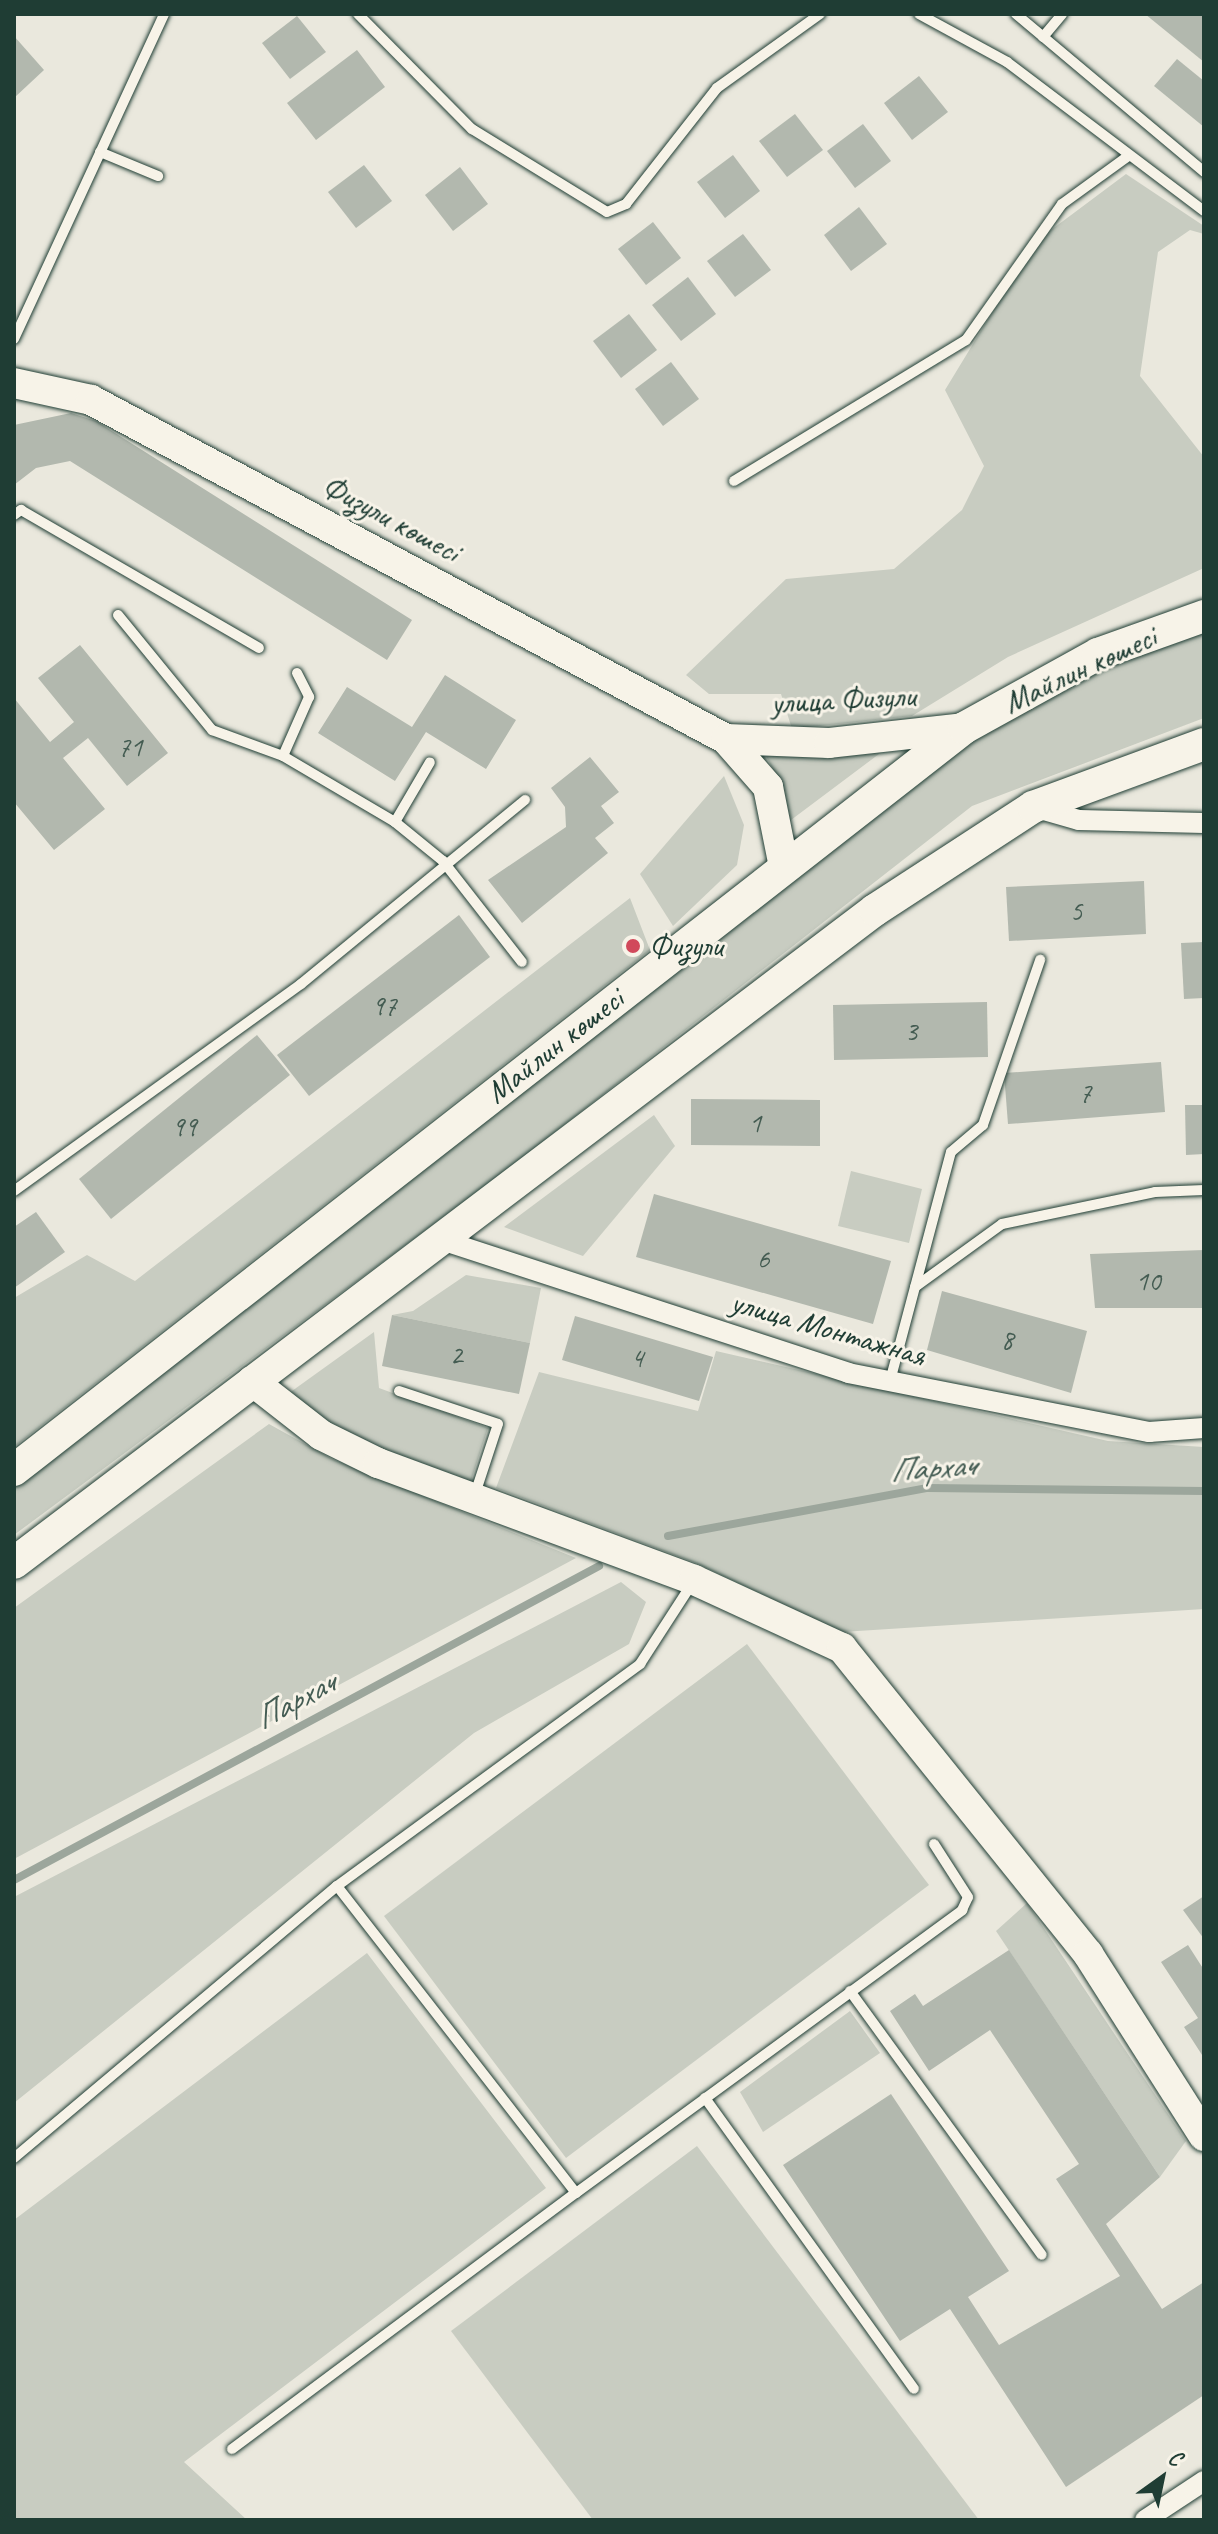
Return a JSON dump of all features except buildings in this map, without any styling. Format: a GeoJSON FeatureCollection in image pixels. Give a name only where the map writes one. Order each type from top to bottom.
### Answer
{"type":"FeatureCollection","features":[{"type":"Feature","properties":{"kind":"main road","name":"Майлин көшесі"},"geometry":{"type":"LineString","coordinates":[[14,1470],[964,728],[1098,654],[1204,616]]}},
{"type":"Feature","properties":{"kind":"main road"},"geometry":{"type":"LineString","coordinates":[[14,1563],[252,1381],[445,1241],[875,910],[1033,807],[1204,744]]}},
{"type":"Feature","properties":{"kind":"street","name":"Физули көшесі"},"geometry":{"type":"LineString","coordinates":[[14,383],[91,400],[726,739]]}},
{"type":"Feature","properties":{"kind":"street","name":"улица Физули"},"geometry":{"type":"LineString","coordinates":[[726,739],[829,743],[964,728]]}},
{"type":"Feature","properties":{"kind":"street"},"geometry":{"type":"LineString","coordinates":[[726,739],[768,787],[784,867]]}},
{"type":"Feature","properties":{"kind":"street"},"geometry":{"type":"LineString","coordinates":[[1033,807],[1079,820],[1204,823]]}},
{"type":"Feature","properties":{"kind":"street","name":"улица Монтажная"},"geometry":{"type":"LineString","coordinates":[[445,1241],[890,1381],[1149,1432],[1204,1428]]}},
{"type":"Feature","properties":{"kind":"street"},"geometry":{"type":"LineString","coordinates":[[252,1381],[321,1435],[473,1499],[694,1580],[842,1648],[1088,1954],[1204,2136]]}},
{"type":"Feature","properties":{"kind":"street"},"geometry":{"type":"LineString","coordinates":[[1145,2520],[1204,2481]]}},
{"type":"Feature","properties":{"kind":"lane"},"geometry":{"type":"LineString","coordinates":[[14,339],[164,14]]}},
{"type":"Feature","properties":{"kind":"lane"},"geometry":{"type":"LineString","coordinates":[[358,14],[472,129],[607,212],[626,204],[717,88],[820,14]]}},
{"type":"Feature","properties":{"kind":"lane"},"geometry":{"type":"LineString","coordinates":[[919,14],[1007,62],[1127,157],[1204,211]]}},
{"type":"Feature","properties":{"kind":"lane"},"geometry":{"type":"LineString","coordinates":[[1016,14],[1204,172]]}},
{"type":"Feature","properties":{"kind":"lane"},"geometry":{"type":"LineString","coordinates":[[1043,37],[1062,14]]}},
{"type":"Feature","properties":{"kind":"lane"},"geometry":{"type":"LineString","coordinates":[[100,152],[158,176]]}},
{"type":"Feature","properties":{"kind":"lane"},"geometry":{"type":"LineString","coordinates":[[734,481],[966,340],[1062,204],[1127,157]]}},
{"type":"Feature","properties":{"kind":"lane"},"geometry":{"type":"LineString","coordinates":[[14,515],[21,510],[259,648]]}},
{"type":"Feature","properties":{"kind":"lane"},"geometry":{"type":"LineString","coordinates":[[118,615],[212,730],[283,756],[395,822],[443,861],[522,962]]}},
{"type":"Feature","properties":{"kind":"lane"},"geometry":{"type":"LineString","coordinates":[[283,756],[309,697],[297,673]]}},
{"type":"Feature","properties":{"kind":"lane"},"geometry":{"type":"LineString","coordinates":[[395,822],[430,762]]}},
{"type":"Feature","properties":{"kind":"lane"},"geometry":{"type":"LineString","coordinates":[[14,1191],[301,984],[443,861],[525,800]]}},
{"type":"Feature","properties":{"kind":"lane"},"geometry":{"type":"LineString","coordinates":[[890,1381],[951,1152],[983,1125],[1040,960]]}},
{"type":"Feature","properties":{"kind":"lane"},"geometry":{"type":"LineString","coordinates":[[915,1287],[1002,1224],[1155,1192],[1204,1190]]}},
{"type":"Feature","properties":{"kind":"lane"},"geometry":{"type":"LineString","coordinates":[[399,1391],[498,1424],[473,1499]]}},
{"type":"Feature","properties":{"kind":"lane"},"geometry":{"type":"LineString","coordinates":[[14,2158],[337,1886],[640,1664],[694,1580]]}},
{"type":"Feature","properties":{"kind":"lane"},"geometry":{"type":"LineString","coordinates":[[232,2449],[966,1905],[934,1844]]}},
{"type":"Feature","properties":{"kind":"lane"},"geometry":{"type":"LineString","coordinates":[[337,1886],[576,2193]]}},
{"type":"Feature","properties":{"kind":"lane"},"geometry":{"type":"LineString","coordinates":[[850,1991],[1042,2255]]}},
{"type":"Feature","properties":{"kind":"lane"},"geometry":{"type":"LineString","coordinates":[[705,2098],[914,2389]]}},
{"type":"Feature","properties":{"kind":"shaded area"},"geometry":{"type":"Polygon","coordinates":[[[1126,174],[1204,226],[1204,234],[1190,230],[1158,252],[1140,376],[1204,457],[1204,568],[1008,657],[912,716],[792,729],[781,694],[709,694],[686,675],[786,579],[894,569],[962,510],[984,466],[945,390],[1035,242],[1126,174]]]}},
{"type":"Feature","properties":{"kind":"shaded area"},"geometry":{"type":"Polygon","coordinates":[[[1204,627],[1204,718],[972,806],[500,1175],[14,1535],[14,1486],[968,737],[1119,659],[1204,627]]]}},
{"type":"Feature","properties":{"kind":"shaded area"},"geometry":{"type":"Polygon","coordinates":[[[887,748],[787,823],[781,785],[763,750],[887,748]]]}},
{"type":"Feature","properties":{"kind":"shaded area"},"geometry":{"type":"Polygon","coordinates":[[[724,776],[744,825],[737,865],[673,926],[640,874],[724,776]]]}},
{"type":"Feature","properties":{"kind":"shaded area"},"geometry":{"type":"Polygon","coordinates":[[[630,898],[650,950],[14,1447],[14,1298],[87,1255],[135,1281],[630,898]]]}},
{"type":"Feature","properties":{"kind":"shaded area"},"geometry":{"type":"Polygon","coordinates":[[[654,1115],[675,1146],[583,1256],[504,1227],[654,1115]]]}},
{"type":"Feature","properties":{"kind":"shaded area"},"geometry":{"type":"Polygon","coordinates":[[[851,1171],[922,1189],[909,1243],[838,1226],[851,1171]]]}},
{"type":"Feature","properties":{"kind":"shaded area"},"geometry":{"type":"Polygon","coordinates":[[[466,1275],[541,1288],[530,1343],[392,1315],[413,1311],[466,1275]]]}},
{"type":"Feature","properties":{"kind":"shaded area"},"geometry":{"type":"Polygon","coordinates":[[[374,1332],[379,1388],[488,1428],[468,1490],[383,1457],[285,1396],[374,1332]]]}},
{"type":"Feature","properties":{"kind":"shaded area"},"geometry":{"type":"Polygon","coordinates":[[[716,1351],[1108,1441],[1204,1447],[1204,1609],[842,1632],[696,1563],[496,1488],[539,1372],[698,1411],[716,1351]]]}},
{"type":"Feature","properties":{"kind":"shaded area"},"geometry":{"type":"Polygon","coordinates":[[[269,1424],[332,1459],[576,1558],[14,1859],[14,1608],[269,1424]]]}},
{"type":"Feature","properties":{"kind":"shaded area"},"geometry":{"type":"Polygon","coordinates":[[[621,1582],[646,1602],[629,1644],[474,1733],[14,2103],[14,1897],[621,1582]]]}},
{"type":"Feature","properties":{"kind":"shaded area"},"geometry":{"type":"Polygon","coordinates":[[[747,1644],[929,1885],[566,2158],[384,1916],[747,1644]]]}},
{"type":"Feature","properties":{"kind":"shaded area"},"geometry":{"type":"Polygon","coordinates":[[[1027,1903],[1186,2141],[1160,2177],[996,1931],[1027,1903]]]}},
{"type":"Feature","properties":{"kind":"shaded area"},"geometry":{"type":"Polygon","coordinates":[[[367,1953],[546,2188],[184,2462],[247,2520],[14,2520],[14,2220],[367,1953]]]}},
{"type":"Feature","properties":{"kind":"shaded area"},"geometry":{"type":"Polygon","coordinates":[[[850,2011],[880,2053],[763,2132],[740,2092],[850,2011]]]}},
{"type":"Feature","properties":{"kind":"shaded area"},"geometry":{"type":"Polygon","coordinates":[[[697,2146],[979,2520],[593,2520],[451,2331],[697,2146]]]}},
{"type":"Feature","properties":{"kind":"waterway","name":"Пархач"},"geometry":{"type":"LineString","coordinates":[[668,1536],[928,1488],[1204,1491]]}},
{"type":"Feature","properties":{"kind":"waterway","name":"Пархач"},"geometry":{"type":"LineString","coordinates":[[14,1880],[599,1566]]}},
{"type":"Feature","properties":{"kind":"place","name":"Физули"},"geometry":{"type":"Point","coordinates":[633,946]}}]}
